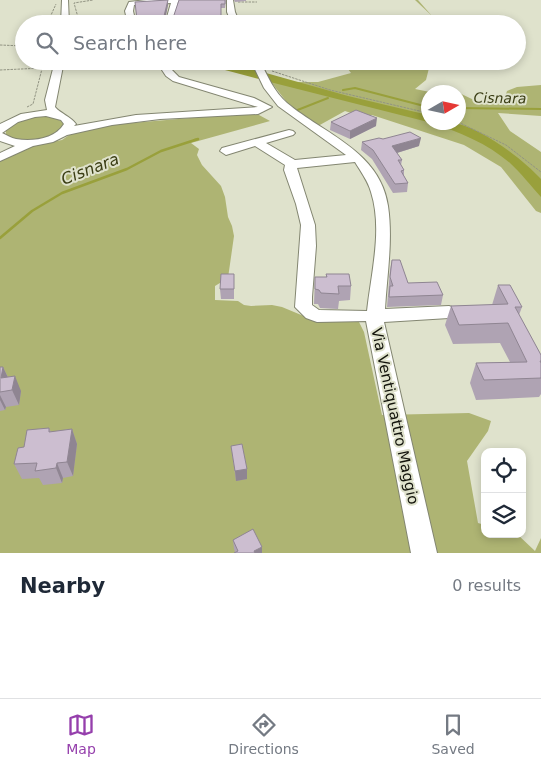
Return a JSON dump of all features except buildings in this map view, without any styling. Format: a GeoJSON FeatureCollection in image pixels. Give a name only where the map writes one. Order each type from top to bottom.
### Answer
{"type":"FeatureCollection","features":[{"type":"Feature","properties":{"kind":"street"},"geometry":{"type":"LineString","coordinates":[[171,15],[175,0]]}},
{"type":"Feature","properties":{"kind":"street"},"geometry":{"type":"LineString","coordinates":[[130,15],[131,3],[181,0]]}},
{"type":"Feature","properties":{"kind":"street"},"geometry":{"type":"LineString","coordinates":[[65,1],[65,15]]}},
{"type":"Feature","properties":{"kind":"street"},"geometry":{"type":"LineString","coordinates":[[230,1],[231,15]]}},
{"type":"Feature","properties":{"kind":"street"},"geometry":{"type":"LineString","coordinates":[[58,70],[50,107],[70,124],[65,132]]}},
{"type":"Feature","properties":{"kind":"street"},"geometry":{"type":"LineString","coordinates":[[26,112],[84,122],[106,122],[258,111],[266,108],[265,105],[250,100],[176,79],[167,70]]}},
{"type":"Feature","properties":{"kind":"street","name":"Via Ventiquattro Maggio"},"geometry":{"type":"LineString","coordinates":[[261,70],[267,75],[272,93],[289,110],[358,158],[372,176],[378,192],[382,212],[382,257],[369,316],[376,334],[424,553]]}},
{"type":"Feature","properties":{"kind":"street"},"geometry":{"type":"LineString","coordinates":[[32,143],[18,143],[1,134],[26,112],[41,109],[50,100]]}},
{"type":"Feature","properties":{"kind":"street"},"geometry":{"type":"LineString","coordinates":[[0,157],[32,143],[51,139],[65,132],[106,122]]}},
{"type":"Feature","properties":{"kind":"street"},"geometry":{"type":"LineString","coordinates":[[226,151],[289,133]]}},
{"type":"Feature","properties":{"kind":"street"},"geometry":{"type":"LineString","coordinates":[[256,142],[294,165],[358,158]]}},
{"type":"Feature","properties":{"kind":"street"},"geometry":{"type":"LineString","coordinates":[[294,165],[290,170],[308,223],[307,257],[303,282],[304,307],[317,316],[369,316],[448,312]]}},
{"type":"Feature","properties":{"kind":"path"},"geometry":{"type":"LineString","coordinates":[[77,15],[74,3],[93,0]]}},
{"type":"Feature","properties":{"kind":"path"},"geometry":{"type":"LineString","coordinates":[[51,15],[56,4],[65,1]]}},
{"type":"Feature","properties":{"kind":"path"},"geometry":{"type":"LineString","coordinates":[[230,1],[257,2]]}},
{"type":"Feature","properties":{"kind":"path"},"geometry":{"type":"LineString","coordinates":[[0,45],[15,46]]}},
{"type":"Feature","properties":{"kind":"path"},"geometry":{"type":"LineString","coordinates":[[0,70],[15,69]]}},
{"type":"Feature","properties":{"kind":"path"},"geometry":{"type":"LineString","coordinates":[[26,112],[33,104],[42,70]]}},
{"type":"Feature","properties":{"kind":"path"},"geometry":{"type":"LineString","coordinates":[[267,75],[421,111]]}},
{"type":"Feature","properties":{"kind":"path"},"geometry":{"type":"LineString","coordinates":[[466,126],[506,145],[541,172]]}},
{"type":"Feature","properties":{"kind":"shaded area"},"geometry":{"type":"Polygon","coordinates":[[[415,0],[418,0],[431,15],[415,0]]]}},
{"type":"Feature","properties":{"kind":"shaded area"},"geometry":{"type":"Polygon","coordinates":[[[225,70],[255,70],[259,79],[225,70]]]}},
{"type":"Feature","properties":{"kind":"shaded area"},"geometry":{"type":"Polygon","coordinates":[[[349,70],[428,70],[426,80],[415,89],[421,90],[421,130],[466,130],[466,96],[474,100],[518,100],[506,94],[507,91],[517,87],[541,85],[541,116],[498,113],[510,131],[541,152],[541,213],[536,211],[501,167],[464,145],[372,115],[366,118],[345,111],[318,126],[293,110],[271,82],[318,82],[351,73],[349,70]]]}},
{"type":"Feature","properties":{"kind":"shaded area"},"geometry":{"type":"Polygon","coordinates":[[[266,73],[348,96],[421,113],[421,120],[270,82],[266,73]]]}},
{"type":"Feature","properties":{"kind":"shaded area"},"geometry":{"type":"Polygon","coordinates":[[[237,114],[259,115],[270,121],[191,143],[199,149],[197,155],[202,165],[221,186],[234,236],[228,278],[215,286],[215,300],[238,301],[244,305],[251,306],[272,305],[306,317],[357,318],[364,332],[382,415],[469,413],[491,421],[488,431],[467,461],[478,523],[481,524],[481,538],[521,538],[535,551],[541,538],[541,553],[0,553],[0,161],[31,146],[62,140],[75,131],[96,126],[237,114]]]}},
{"type":"Feature","properties":{"kind":"shaded area"},"geometry":{"type":"Polygon","coordinates":[[[34,117],[53,117],[63,122],[64,126],[44,138],[35,140],[19,141],[6,134],[6,130],[16,122],[34,117]]]}},
{"type":"Feature","properties":{"kind":"shaded area"},"geometry":{"type":"Polygon","coordinates":[[[466,127],[474,130],[487,136],[523,162],[541,179],[541,197],[514,167],[501,156],[452,130],[466,130],[466,127]]]}},
{"type":"Feature","properties":{"kind":"waterway","name":"Cisnara"},"geometry":{"type":"LineString","coordinates":[[343,90],[355,88],[421,105]]}},
{"type":"Feature","properties":{"kind":"waterway","name":"Cisnara"},"geometry":{"type":"LineString","coordinates":[[295,111],[328,98]]}},
{"type":"Feature","properties":{"kind":"waterway","name":"Cisnara"},"geometry":{"type":"LineString","coordinates":[[466,108],[541,109]]}},
{"type":"Feature","properties":{"kind":"waterway","name":"Cisnara"},"geometry":{"type":"LineString","coordinates":[[0,238],[32,211],[62,193],[127,169],[161,151],[198,139],[194,140]]}}]}
